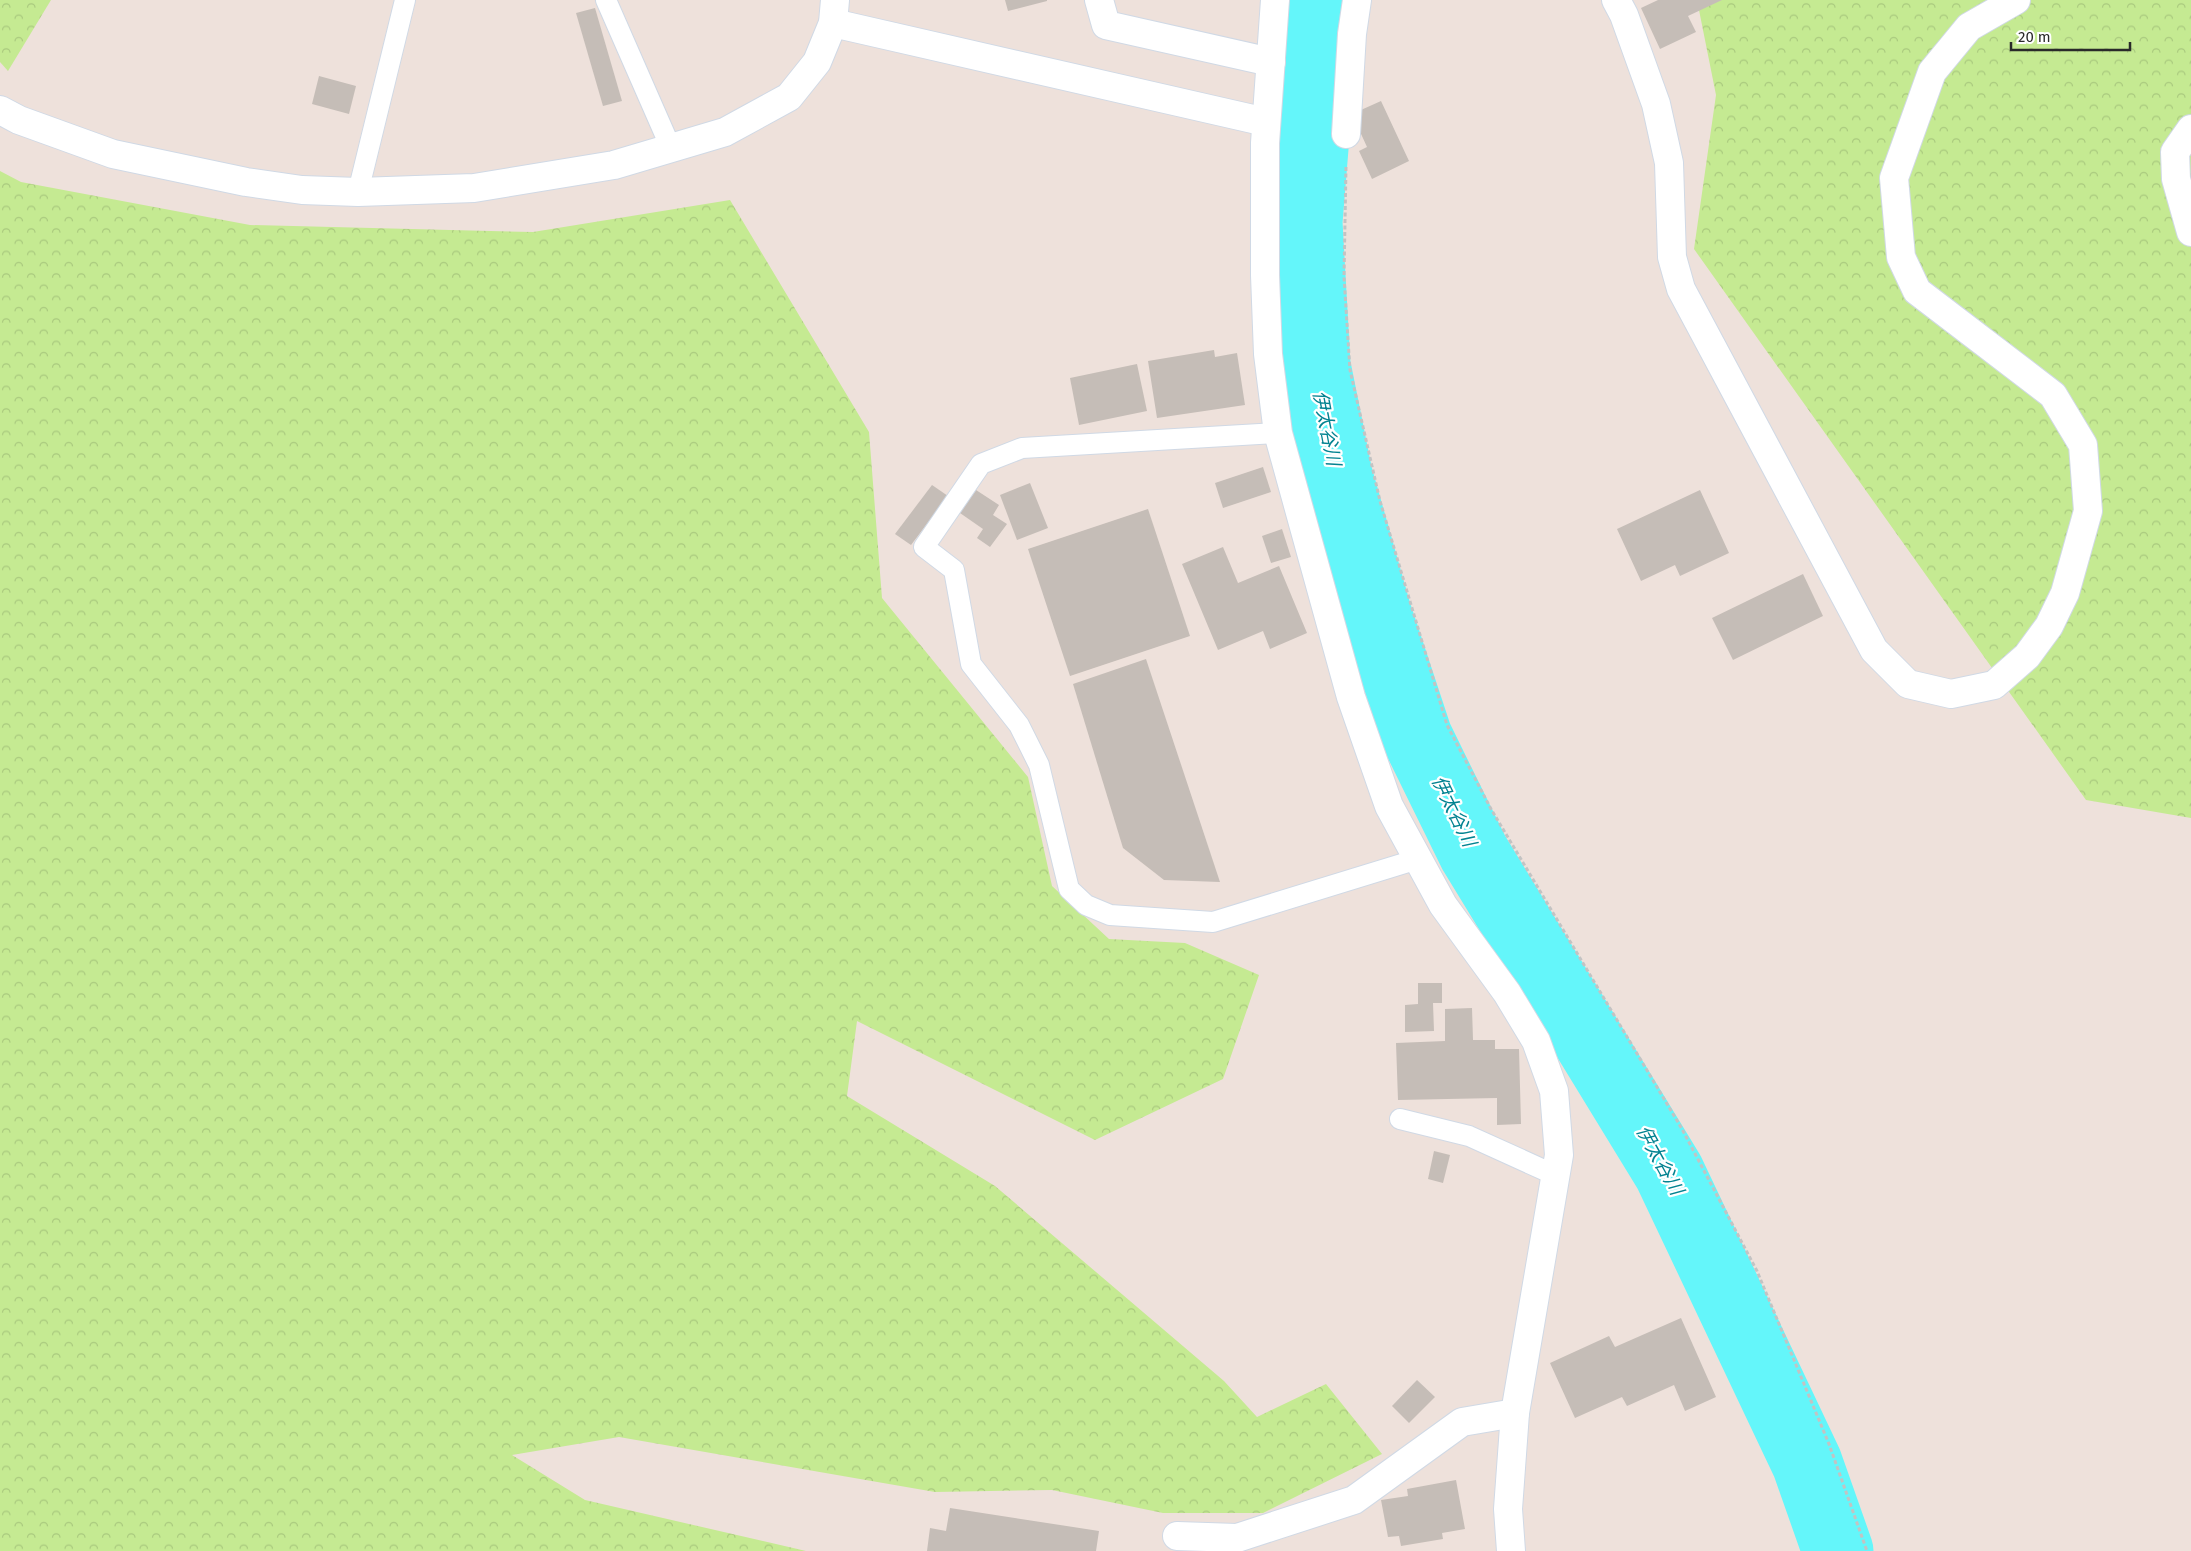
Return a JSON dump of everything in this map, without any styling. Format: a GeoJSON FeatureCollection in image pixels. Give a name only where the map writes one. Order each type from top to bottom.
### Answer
{"type":"FeatureCollection","features":[{"type":"Feature","properties":{"kind":"street"},"geometry":{"type":"LineString","coordinates":[[1099,0],[1106,24],[1271,62]]}},
{"type":"Feature","properties":{"kind":"street"},"geometry":{"type":"LineString","coordinates":[[1275,0],[1266,122],[1266,314],[1268,354],[1278,433],[1351,698],[1389,806],[1443,905],[1507,993],[1536,1042],[1554,1091],[1558,1156],[1515,1413],[1508,1509],[1511,1551]]}},
{"type":"Feature","properties":{"kind":"street"},"geometry":{"type":"LineString","coordinates":[[1346,134],[1352,34],[1357,0]]}},
{"type":"Feature","properties":{"kind":"street"},"geometry":{"type":"LineString","coordinates":[[1616,0],[1624,15],[1656,104],[1669,164],[1672,257],[1681,289],[1874,650],[1908,684],[1951,694],[1994,685],[2027,656],[2049,626],[2065,593],[2088,511],[2084,444],[2053,395],[1917,291],[1901,256],[1894,178],[1932,72],[1969,27],[2016,0]]}},
{"type":"Feature","properties":{"kind":"street"},"geometry":{"type":"LineString","coordinates":[[0,110],[19,120],[113,154],[246,182],[302,190],[358,192],[474,188],[614,165],[670,146],[725,132],[789,97],[818,62],[834,12],[1266,122]]}},
{"type":"Feature","properties":{"kind":"street"},"geometry":{"type":"LineString","coordinates":[[2191,129],[2175,152],[2176,178],[2191,232]]}},
{"type":"Feature","properties":{"kind":"street"},"geometry":{"type":"LineString","coordinates":[[1177,1536],[1237,1538],[1354,1500],[1462,1422],[1515,1413]]}},
{"type":"Feature","properties":{"kind":"lane"},"geometry":{"type":"LineString","coordinates":[[358,192],[405,0]]}},
{"type":"Feature","properties":{"kind":"lane"},"geometry":{"type":"LineString","coordinates":[[606,0],[670,146]]}},
{"type":"Feature","properties":{"kind":"lane"},"geometry":{"type":"LineString","coordinates":[[1278,433],[1022,448],[981,464],[924,547],[954,570],[971,664],[1019,725],[1039,765],[1069,889],[1086,904],[1110,915],[1213,922],[1418,859]]}},
{"type":"Feature","properties":{"kind":"lane"},"geometry":{"type":"LineString","coordinates":[[1400,1119],[1469,1136],[1555,1175]]}},
{"type":"Feature","properties":{"kind":"path"},"geometry":{"type":"LineString","coordinates":[[1346,134],[1344,278],[1350,370],[1380,501],[1447,725],[1491,809],[1682,1129],[1757,1271],[1829,1444],[1867,1551]]}},
{"type":"Feature","properties":{"kind":"green space"},"geometry":{"type":"Polygon","coordinates":[[[0,0],[51,0],[8,71],[0,62],[0,0]]]}},
{"type":"Feature","properties":{"kind":"green space"},"geometry":{"type":"Polygon","coordinates":[[[1697,0],[2191,0],[2191,818],[2086,800],[1694,249],[1716,95],[1697,0]]]}},
{"type":"Feature","properties":{"kind":"green space"},"geometry":{"type":"Polygon","coordinates":[[[0,171],[21,182],[250,225],[533,232],[730,200],[869,432],[882,598],[1028,777],[1052,886],[1109,939],[1185,943],[1259,975],[1223,1079],[1095,1140],[857,1021],[847,1096],[995,1186],[1224,1381],[1257,1417],[1326,1384],[1382,1454],[1263,1513],[1163,1513],[1052,1490],[935,1492],[619,1437],[512,1455],[585,1500],[806,1551],[0,1551],[0,171]]]}},
{"type":"Feature","properties":{"kind":"building"},"geometry":{"type":"Polygon","coordinates":[[[1005,0],[1047,0],[1047,1],[1008,11],[1005,0]]]}},
{"type":"Feature","properties":{"kind":"building"},"geometry":{"type":"Polygon","coordinates":[[[1658,0],[1722,0],[1688,16],[1696,32],[1660,49],[1641,8],[1658,0]]]}},
{"type":"Feature","properties":{"kind":"building"},"geometry":{"type":"Polygon","coordinates":[[[595,8],[622,101],[603,106],[576,13],[595,8]]]}},
{"type":"Feature","properties":{"kind":"building"},"geometry":{"type":"Polygon","coordinates":[[[319,76],[356,86],[349,114],[312,104],[319,76]]]}},
{"type":"Feature","properties":{"kind":"building"},"geometry":{"type":"Polygon","coordinates":[[[1381,101],[1409,161],[1372,179],[1359,151],[1367,147],[1352,114],[1381,101]]]}},
{"type":"Feature","properties":{"kind":"building"},"geometry":{"type":"Polygon","coordinates":[[[1214,350],[1215,357],[1237,353],[1245,405],[1157,418],[1148,361],[1214,350]]]}},
{"type":"Feature","properties":{"kind":"building"},"geometry":{"type":"Polygon","coordinates":[[[1137,364],[1147,411],[1079,425],[1070,378],[1137,364]]]}},
{"type":"Feature","properties":{"kind":"building"},"geometry":{"type":"Polygon","coordinates":[[[1263,467],[1271,492],[1223,508],[1215,483],[1263,467]]]}},
{"type":"Feature","properties":{"kind":"building"},"geometry":{"type":"Polygon","coordinates":[[[1030,483],[1048,528],[1017,540],[1000,495],[1030,483]]]}},
{"type":"Feature","properties":{"kind":"building"},"geometry":{"type":"Polygon","coordinates":[[[932,485],[948,496],[911,545],[895,534],[932,485]]]}},
{"type":"Feature","properties":{"kind":"building"},"geometry":{"type":"Polygon","coordinates":[[[976,490],[999,505],[993,515],[1007,524],[990,547],[977,538],[983,529],[960,513],[976,490]]]}},
{"type":"Feature","properties":{"kind":"building"},"geometry":{"type":"Polygon","coordinates":[[[1700,490],[1729,553],[1680,576],[1675,565],[1641,581],[1617,529],[1700,490]]]}},
{"type":"Feature","properties":{"kind":"building"},"geometry":{"type":"Polygon","coordinates":[[[1148,509],[1190,636],[1070,676],[1028,549],[1148,509]]]}},
{"type":"Feature","properties":{"kind":"building"},"geometry":{"type":"Polygon","coordinates":[[[1282,529],[1291,557],[1271,563],[1262,536],[1282,529]]]}},
{"type":"Feature","properties":{"kind":"building"},"geometry":{"type":"Polygon","coordinates":[[[1223,547],[1238,583],[1279,566],[1307,633],[1270,649],[1263,631],[1218,650],[1182,564],[1223,547]]]}},
{"type":"Feature","properties":{"kind":"building"},"geometry":{"type":"Polygon","coordinates":[[[1803,574],[1823,616],[1733,660],[1712,618],[1803,574]]]}},
{"type":"Feature","properties":{"kind":"building"},"geometry":{"type":"Polygon","coordinates":[[[1146,659],[1220,882],[1164,880],[1123,848],[1073,684],[1146,659]]]}},
{"type":"Feature","properties":{"kind":"building"},"geometry":{"type":"Polygon","coordinates":[[[1418,983],[1442,983],[1442,1003],[1433,1003],[1434,1031],[1405,1032],[1405,1005],[1418,1004],[1418,983]]]}},
{"type":"Feature","properties":{"kind":"building"},"geometry":{"type":"Polygon","coordinates":[[[1472,1008],[1473,1040],[1495,1040],[1495,1049],[1519,1049],[1521,1124],[1497,1125],[1497,1098],[1398,1100],[1396,1043],[1445,1041],[1445,1009],[1472,1008]]]}},
{"type":"Feature","properties":{"kind":"building"},"geometry":{"type":"Polygon","coordinates":[[[1434,1151],[1450,1155],[1443,1183],[1428,1179],[1434,1151]]]}},
{"type":"Feature","properties":{"kind":"building"},"geometry":{"type":"Polygon","coordinates":[[[1681,1318],[1716,1397],[1685,1411],[1674,1385],[1627,1406],[1622,1397],[1575,1418],[1550,1363],[1609,1336],[1615,1347],[1681,1318]]]}},
{"type":"Feature","properties":{"kind":"building"},"geometry":{"type":"Polygon","coordinates":[[[1417,1380],[1435,1397],[1409,1423],[1392,1406],[1417,1380]]]}},
{"type":"Feature","properties":{"kind":"building"},"geometry":{"type":"Polygon","coordinates":[[[1456,1480],[1465,1529],[1442,1533],[1443,1539],[1401,1546],[1399,1536],[1388,1537],[1381,1500],[1408,1496],[1407,1489],[1456,1480]]]}},
{"type":"Feature","properties":{"kind":"building"},"geometry":{"type":"Polygon","coordinates":[[[950,1508],[1099,1531],[1096,1551],[927,1551],[930,1528],[946,1531],[950,1508]]]}},
{"type":"Feature","properties":{"kind":"waterway","name":"伊太谷川"},"geometry":{"type":"LineString","coordinates":[[1325,0],[1307,222],[1315,365],[1337,475],[1376,613],[1417,737],[1474,853],[1669,1172],[1807,1463],[1838,1551]]}}]}
